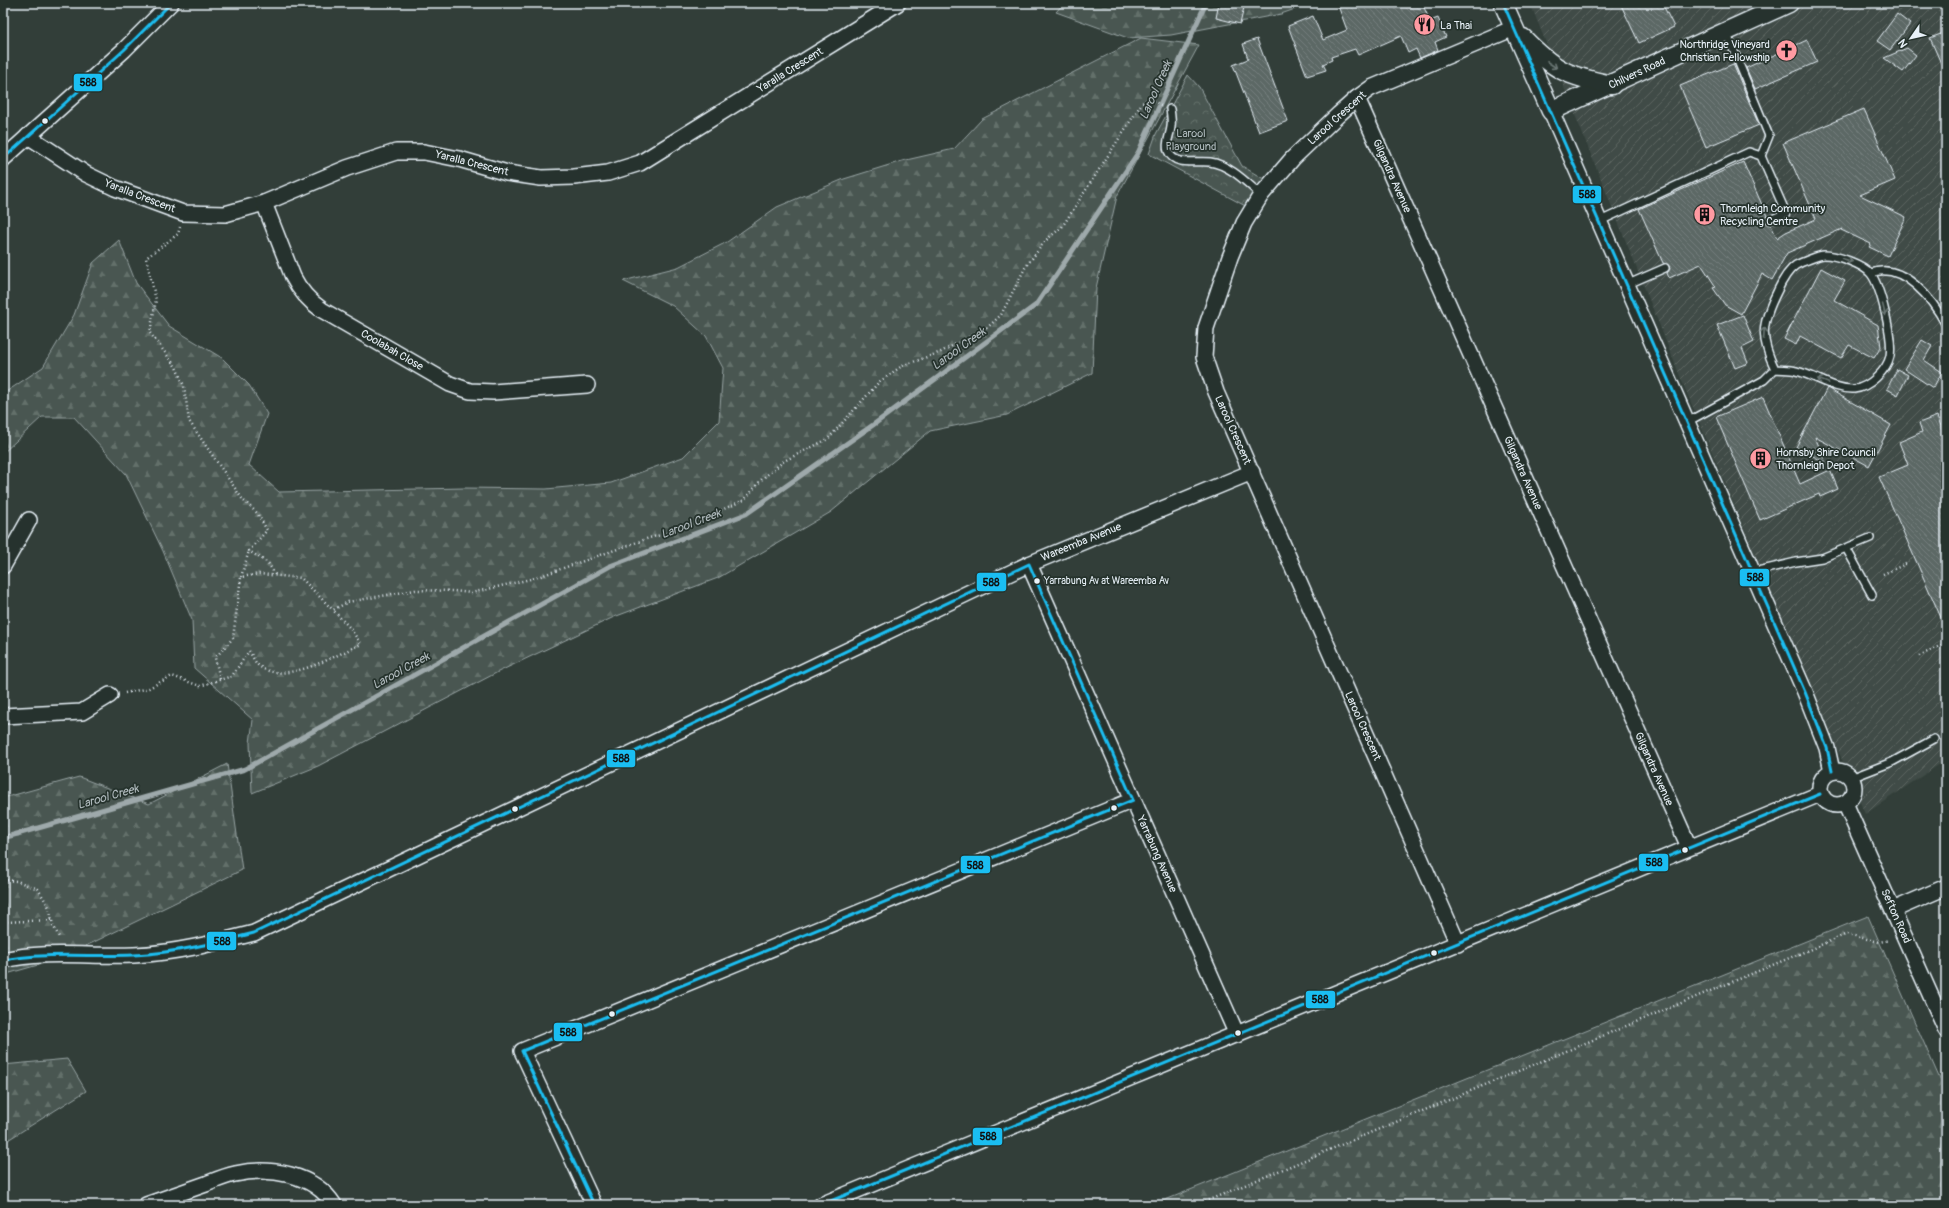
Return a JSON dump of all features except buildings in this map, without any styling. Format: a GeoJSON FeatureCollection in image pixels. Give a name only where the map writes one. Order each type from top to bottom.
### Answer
{"type":"FeatureCollection","features":[{"type":"Feature","properties":{"kind":"street"},"geometry":{"type":"LineString","coordinates":[[3,159],[124,50],[171,3]]}},
{"type":"Feature","properties":{"kind":"street","name":"Yaralla Crescent"},"geometry":{"type":"LineString","coordinates":[[28,136],[86,174],[115,188],[183,213],[225,214],[264,203],[347,168],[396,152],[424,152],[459,159],[507,173],[541,178],[574,177],[608,173],[646,159],[898,3]]}},
{"type":"Feature","properties":{"kind":"street"},"geometry":{"type":"LineString","coordinates":[[1503,3],[1805,692],[1827,748],[1832,771]]}},
{"type":"Feature","properties":{"kind":"street","name":"Chilvers Road"},"geometry":{"type":"LineString","coordinates":[[1551,111],[1612,85],[1789,3]]}},
{"type":"Feature","properties":{"kind":"street"},"geometry":{"type":"LineString","coordinates":[[1514,28],[1550,65],[1572,76],[1612,85]]}},
{"type":"Feature","properties":{"kind":"street","name":"Larool Crescent"},"geometry":{"type":"LineString","coordinates":[[1458,944],[1216,392],[1204,357],[1206,328],[1230,257],[1244,223],[1262,195],[1293,158],[1357,98],[1371,88],[1514,28]]}},
{"type":"Feature","properties":{"kind":"street","name":"Gilgandra Avenue"},"geometry":{"type":"LineString","coordinates":[[1357,98],[1689,847]]}},
{"type":"Feature","properties":{"kind":"street","name":"Coolabah Close"},"geometry":{"type":"LineString","coordinates":[[264,203],[292,277],[297,286],[309,300],[322,310],[450,384],[470,391],[493,392],[587,385]]}},
{"type":"Feature","properties":{"kind":"street","name":"Wareemba Avenue"},"geometry":{"type":"LineString","coordinates":[[3,960],[27,956],[135,955],[196,948],[254,933],[1029,564],[1252,472]]}},
{"type":"Feature","properties":{"kind":"street"},"geometry":{"type":"LineString","coordinates":[[3,566],[28,520]]}},
{"type":"Feature","properties":{"kind":"street","name":"Yarrabung Avenue"},"geometry":{"type":"LineString","coordinates":[[1029,564],[1236,1035]]}},
{"type":"Feature","properties":{"kind":"street"},"geometry":{"type":"LineString","coordinates":[[3,716],[82,712],[110,695]]}},
{"type":"Feature","properties":{"kind":"street"},"geometry":{"type":"LineString","coordinates":[[1839,770],[1846,773],[1851,778],[1854,785],[1853,792],[1845,803],[1838,805],[1831,804],[1824,800],[1820,794],[1819,787],[1821,780],[1826,774],[1832,771],[1839,770]]}},
{"type":"Feature","properties":{"kind":"street"},"geometry":{"type":"LineString","coordinates":[[821,1205],[1820,794]]}},
{"type":"Feature","properties":{"kind":"street"},"geometry":{"type":"LineString","coordinates":[[594,1205],[522,1051],[1133,800]]}},
{"type":"Feature","properties":{"kind":"street","name":"Sefton Road"},"geometry":{"type":"LineString","coordinates":[[1845,803],[1894,910],[1946,1030]]}},
{"type":"Feature","properties":{"kind":"street"},"geometry":{"type":"LineString","coordinates":[[1894,910],[1946,887]]}},
{"type":"Feature","properties":{"kind":"street"},"geometry":{"type":"LineString","coordinates":[[146,1205],[236,1174],[264,1172],[287,1174],[314,1184],[329,1196],[334,1205]]}},
{"type":"Feature","properties":{"kind":"lane"},"geometry":{"type":"LineString","coordinates":[[1725,32],[1769,136],[1761,156],[1786,213],[1770,220]]}},
{"type":"Feature","properties":{"kind":"lane"},"geometry":{"type":"LineString","coordinates":[[1170,109],[1171,128],[1167,142],[1168,151],[1172,158],[1179,161],[1212,162],[1229,169],[1262,195]]}},
{"type":"Feature","properties":{"kind":"lane"},"geometry":{"type":"LineString","coordinates":[[1598,222],[1749,152],[1761,156]]}},
{"type":"Feature","properties":{"kind":"lane"},"geometry":{"type":"LineString","coordinates":[[1687,422],[1759,383],[1775,369],[1796,371],[1834,385],[1854,389],[1869,383],[1885,368],[1890,355],[1888,327],[1881,296],[1871,273],[1851,260],[1824,255],[1796,265],[1784,278],[1774,298],[1765,322],[1763,338],[1766,352],[1775,369]]}},
{"type":"Feature","properties":{"kind":"lane"},"geometry":{"type":"LineString","coordinates":[[1626,285],[1665,268]]}},
{"type":"Feature","properties":{"kind":"lane"},"geometry":{"type":"LineString","coordinates":[[1871,273],[1880,270],[1895,272],[1918,285],[1946,326]]}},
{"type":"Feature","properties":{"kind":"lane"},"geometry":{"type":"LineString","coordinates":[[1753,572],[1796,562],[1822,558],[1870,538]]}},
{"type":"Feature","properties":{"kind":"lane"},"geometry":{"type":"LineString","coordinates":[[1846,548],[1872,595]]}},
{"type":"Feature","properties":{"kind":"lane"},"geometry":{"type":"LineString","coordinates":[[1851,778],[1892,762],[1934,738]]}},
{"type":"Feature","properties":{"kind":"path"},"geometry":{"type":"LineString","coordinates":[[333,610],[348,602],[415,590],[471,593],[535,578],[649,538],[672,532],[744,500],[762,479],[784,461],[828,439],[879,382],[902,366],[941,352],[988,327],[1001,315],[1025,268],[1045,241],[1062,227],[1142,103],[1149,100]]}},
{"type":"Feature","properties":{"kind":"path"},"geometry":{"type":"LineString","coordinates":[[183,213],[178,234],[146,258],[156,300],[150,333],[176,367],[184,386],[189,421],[238,494],[257,513],[267,530],[249,551],[241,577],[233,638],[215,658],[220,680]]}},
{"type":"Feature","properties":{"kind":"path"},"geometry":{"type":"LineString","coordinates":[[249,551],[268,563],[276,576]]}},
{"type":"Feature","properties":{"kind":"path"},"geometry":{"type":"LineString","coordinates":[[1883,574],[1908,563]]}},
{"type":"Feature","properties":{"kind":"path"},"geometry":{"type":"LineString","coordinates":[[110,695],[149,688],[172,676],[200,686],[220,680],[232,676],[249,651],[258,666],[272,673],[300,671],[361,644],[350,627],[301,578],[259,574],[241,577]]}},
{"type":"Feature","properties":{"kind":"path"},"geometry":{"type":"LineString","coordinates":[[1919,656],[1944,644]]}},
{"type":"Feature","properties":{"kind":"path"},"geometry":{"type":"LineString","coordinates":[[3,880],[17,881],[38,889],[50,907],[53,926],[68,955]]}},
{"type":"Feature","properties":{"kind":"path"},"geometry":{"type":"LineString","coordinates":[[3,922],[52,920]]}},
{"type":"Feature","properties":{"kind":"path"},"geometry":{"type":"LineString","coordinates":[[1197,1205],[1847,934],[1880,942],[1905,936]]}},
{"type":"Feature","properties":{"kind":"shaded area"},"geometry":{"type":"Polygon","coordinates":[[[1530,3],[1946,3],[1946,760],[1865,814],[1686,391],[1530,3]]]}},
{"type":"Feature","properties":{"kind":"green space"},"geometry":{"type":"Polygon","coordinates":[[[1064,3],[1312,3],[1281,14],[1171,35],[1128,38],[1056,12],[1064,3]]]}},
{"type":"Feature","properties":{"kind":"green space"},"geometry":{"type":"Polygon","coordinates":[[[1141,38],[1199,45],[1117,196],[1096,288],[1092,373],[1007,415],[930,431],[831,512],[718,578],[614,617],[498,672],[318,766],[252,793],[250,743],[253,720],[194,668],[192,620],[163,551],[126,474],[74,417],[42,417],[3,453],[3,394],[43,367],[74,315],[93,263],[119,240],[136,283],[169,326],[222,358],[249,385],[267,414],[249,465],[279,492],[464,488],[546,489],[611,483],[683,457],[719,421],[723,368],[706,336],[673,306],[623,281],[678,267],[727,242],[777,207],[844,179],[902,161],[954,149],[982,119],[1141,38]]]}},
{"type":"Feature","properties":{"kind":"green space","name":"Larool Playground"},"geometry":{"type":"Polygon","coordinates":[[[1188,75],[1199,87],[1242,166],[1272,184],[1251,209],[1149,154],[1156,134],[1188,75]]]}},
{"type":"Feature","properties":{"kind":"green space"},"geometry":{"type":"Polygon","coordinates":[[[227,764],[242,870],[59,959],[3,975],[3,798],[79,777],[149,804],[227,764]]]}},
{"type":"Feature","properties":{"kind":"green space"},"geometry":{"type":"Polygon","coordinates":[[[1868,916],[1946,1093],[1946,1205],[1153,1205],[1868,916]]]}},
{"type":"Feature","properties":{"kind":"green space"},"geometry":{"type":"Polygon","coordinates":[[[67,1059],[86,1091],[3,1143],[3,1065],[67,1059]]]}},
{"type":"Feature","properties":{"kind":"waterway","name":"Larool Creek"},"geometry":{"type":"LineString","coordinates":[[3,838],[245,769],[610,566],[746,514],[873,425],[1036,305],[1138,153],[1206,3]]}},
{"type":"Feature","properties":{"kind":"transit line","name":"588"},"geometry":{"type":"LineString","coordinates":[[3,159],[124,50],[171,3]]}},
{"type":"Feature","properties":{"kind":"transit line","name":"588"},"geometry":{"type":"LineString","coordinates":[[1503,3],[1805,692],[1827,748],[1832,771]]}},
{"type":"Feature","properties":{"kind":"transit line","name":"588"},"geometry":{"type":"LineString","coordinates":[[3,960],[52,955],[149,954],[195,947],[254,933],[1029,564],[1133,800],[522,1051],[594,1205]]}},
{"type":"Feature","properties":{"kind":"transit line","name":"588"},"geometry":{"type":"LineString","coordinates":[[821,1205],[1820,794]]}},
{"type":"Feature","properties":{"kind":"place","name":"La Thai"},"geometry":{"type":"Point","coordinates":[1424,25]}},
{"type":"Feature","properties":{"kind":"place","name":"Northridge Vineyard Christian Fellowship"},"geometry":{"type":"Point","coordinates":[1786,50]}},
{"type":"Feature","properties":{"kind":"place","name":"Thornleigh Community Recycling Centre"},"geometry":{"type":"Point","coordinates":[1704,214]}},
{"type":"Feature","properties":{"kind":"place","name":"Hornsby Shire Council Thornleigh Depot"},"geometry":{"type":"Point","coordinates":[1761,458]}},
{"type":"Feature","properties":{"kind":"place","name":"Yarrabung Av at Wareemba Av"},"geometry":{"type":"Point","coordinates":[1037,581]}}]}
